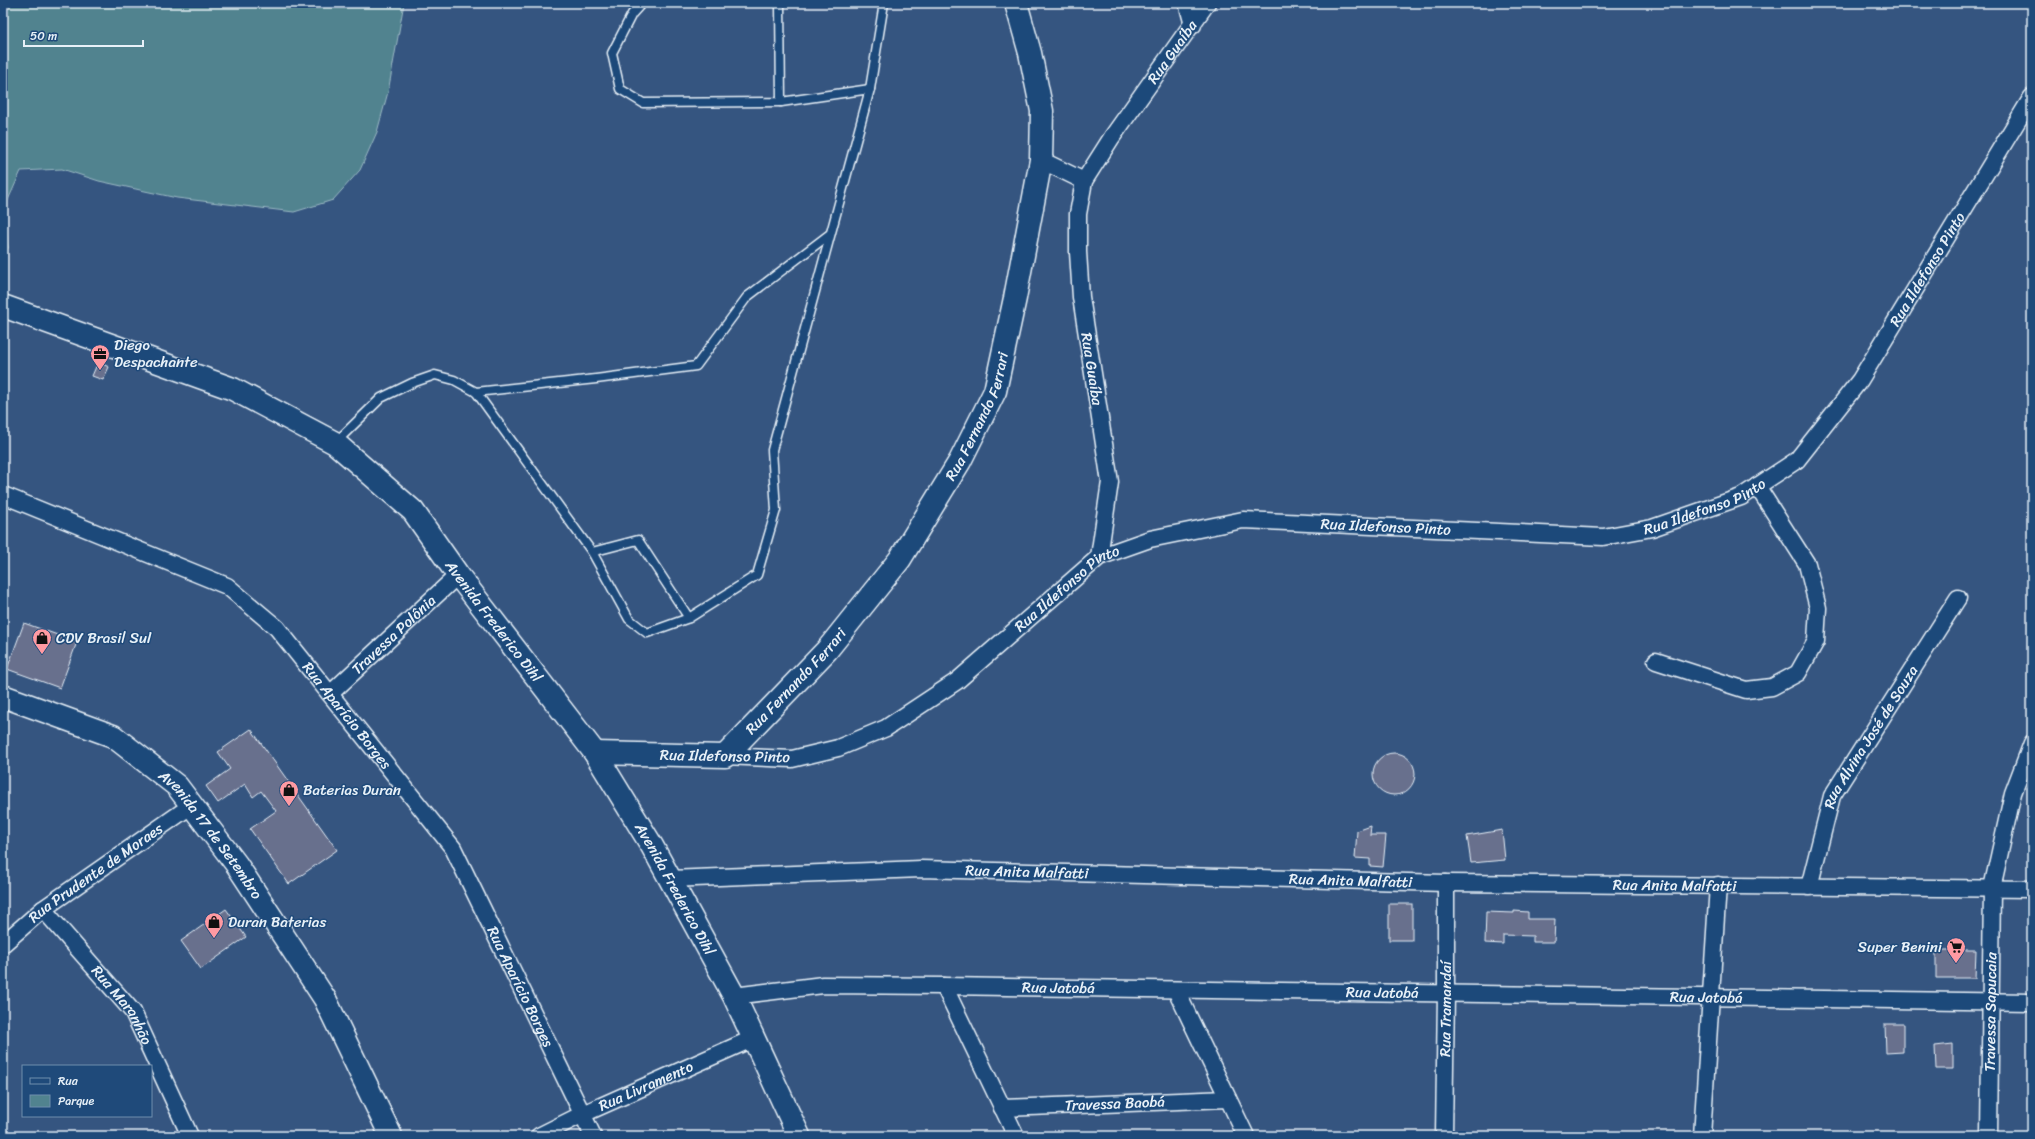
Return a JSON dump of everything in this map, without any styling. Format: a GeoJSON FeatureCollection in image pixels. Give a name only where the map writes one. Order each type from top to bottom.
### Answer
{"type":"FeatureCollection","features":[{"type":"Feature","properties":{"kind":"main road","name":"Rua Fernando Ferrari"},"geometry":{"type":"LineString","coordinates":[[725,756],[827,650],[900,559],[960,461],[995,391],[1015,298],[1041,160],[1042,111],[1030,53],[1016,3]]}},
{"type":"Feature","properties":{"kind":"main road","name":"Avenida Frederico Dihl"},"geometry":{"type":"LineString","coordinates":[[3,306],[232,389],[336,443],[413,511],[458,575],[595,753],[670,879],[734,996],[799,1136]]}},
{"type":"Feature","properties":{"kind":"main road","name":"Avenida 17 de Setembro"},"geometry":{"type":"LineString","coordinates":[[3,696],[113,736],[177,786],[237,865],[325,999],[391,1136]]}},
{"type":"Feature","properties":{"kind":"main road","name":"Rua Ildefonso Pinto"},"geometry":{"type":"LineString","coordinates":[[595,753],[725,756]]}},
{"type":"Feature","properties":{"kind":"street"},"geometry":{"type":"LineString","coordinates":[[1187,3],[1193,25]]}},
{"type":"Feature","properties":{"kind":"street","name":"Rua Guaíba"},"geometry":{"type":"LineString","coordinates":[[1099,557],[1110,482],[1081,297],[1078,260],[1078,214],[1084,180],[1112,137],[1193,25],[1206,3]]}},
{"type":"Feature","properties":{"kind":"street","name":"Rua Ildefonso Pinto"},"geometry":{"type":"LineString","coordinates":[[725,756],[792,759],[838,748],[886,728],[957,681],[1099,557],[1150,539],[1243,520],[1602,537],[1652,528],[1741,497],[1797,460],[1860,380],[2032,97]]}},
{"type":"Feature","properties":{"kind":"street"},"geometry":{"type":"LineString","coordinates":[[1041,160],[1084,180]]}},
{"type":"Feature","properties":{"kind":"street"},"geometry":{"type":"LineString","coordinates":[[1656,661],[1746,690],[1772,687],[1798,673],[1816,641],[1818,608],[1807,564],[1757,486]]}},
{"type":"Feature","properties":{"kind":"street","name":"Rua Aparício Borges"},"geometry":{"type":"LineString","coordinates":[[3,495],[227,586],[277,628],[453,848],[593,1136]]}},
{"type":"Feature","properties":{"kind":"street","name":"Travessa Polônia"},"geometry":{"type":"LineString","coordinates":[[330,694],[458,575]]}},
{"type":"Feature","properties":{"kind":"street","name":"Rua Alvina José de Souza"},"geometry":{"type":"LineString","coordinates":[[1809,887],[1832,796],[1958,598]]}},
{"type":"Feature","properties":{"kind":"street","name":"Travessa Sapucaia"},"geometry":{"type":"LineString","coordinates":[[1989,1136],[1992,888],[2013,793],[2032,743]]}},
{"type":"Feature","properties":{"kind":"street","name":"Rua Prudente de Moraes"},"geometry":{"type":"LineString","coordinates":[[3,944],[43,909],[192,805]]}},
{"type":"Feature","properties":{"kind":"street","name":"Rua Anita Malfatti"},"geometry":{"type":"LineString","coordinates":[[670,879],[921,869],[1446,883],[2032,889]]}},
{"type":"Feature","properties":{"kind":"street","name":"Rua Tramandaí"},"geometry":{"type":"LineString","coordinates":[[1444,1136],[1446,883]]}},
{"type":"Feature","properties":{"kind":"street"},"geometry":{"type":"LineString","coordinates":[[1702,1136],[1718,885]]}},
{"type":"Feature","properties":{"kind":"street","name":"Rua Maranhão"},"geometry":{"type":"LineString","coordinates":[[43,909],[133,1012],[190,1136]]}},
{"type":"Feature","properties":{"kind":"street","name":"Rua Jatobá"},"geometry":{"type":"LineString","coordinates":[[734,996],[823,985],[1710,996],[2032,1002]]}},
{"type":"Feature","properties":{"kind":"street"},"geometry":{"type":"LineString","coordinates":[[944,986],[1016,1136]]}},
{"type":"Feature","properties":{"kind":"street"},"geometry":{"type":"LineString","coordinates":[[1176,990],[1246,1136]]}},
{"type":"Feature","properties":{"kind":"street","name":"Rua Livramento"},"geometry":{"type":"LineString","coordinates":[[539,1136],[583,1114],[754,1038]]}},
{"type":"Feature","properties":{"kind":"street","name":"Travessa Baobá"},"geometry":{"type":"LineString","coordinates":[[1002,1108],[1228,1099]]}},
{"type":"Feature","properties":{"kind":"lane"},"geometry":{"type":"LineString","coordinates":[[642,3],[632,14],[612,53],[620,89],[643,103],[781,102],[870,89]]}},
{"type":"Feature","properties":{"kind":"lane"},"geometry":{"type":"LineString","coordinates":[[780,3],[781,102]]}},
{"type":"Feature","properties":{"kind":"lane"},"geometry":{"type":"LineString","coordinates":[[336,443],[381,398],[412,383],[435,375],[454,380],[476,392],[592,552],[629,619],[647,633],[689,618],[757,575],[776,510],[772,450],[870,89],[884,3]]}},
{"type":"Feature","properties":{"kind":"lane"},"geometry":{"type":"LineString","coordinates":[[476,392],[596,380],[696,366],[746,297],[830,234]]}},
{"type":"Feature","properties":{"kind":"lane"},"geometry":{"type":"LineString","coordinates":[[592,552],[638,540],[689,618]]}},
{"type":"Feature","properties":{"kind":"green space"},"geometry":{"type":"Polygon","coordinates":[[[3,3],[404,3],[388,92],[377,132],[360,170],[333,200],[294,212],[177,198],[99,181],[62,169],[21,171],[4,209],[8,248],[3,256],[3,3]]]}},
{"type":"Feature","properties":{"kind":"building","name":"Diego Despachante"},"geometry":{"type":"Polygon","coordinates":[[[98,362],[109,367],[103,380],[92,376],[98,362]]]}},
{"type":"Feature","properties":{"kind":"building","name":"CDV Brasil Sul"},"geometry":{"type":"Polygon","coordinates":[[[24,623],[77,642],[60,688],[7,669],[24,623]]]}},
{"type":"Feature","properties":{"kind":"building","name":"Baterias Duran"},"geometry":{"type":"Polygon","coordinates":[[[251,729],[337,850],[289,884],[250,829],[276,811],[261,791],[253,797],[245,784],[218,803],[206,786],[230,769],[218,752],[251,729]]]}},
{"type":"Feature","properties":{"kind":"building"},"geometry":{"type":"Polygon","coordinates":[[[1390,753],[1398,753],[1406,756],[1412,762],[1415,774],[1412,786],[1406,792],[1398,795],[1390,795],[1382,792],[1376,786],[1373,778],[1373,770],[1376,762],[1382,756],[1390,753]]]}},
{"type":"Feature","properties":{"kind":"building"},"geometry":{"type":"Polygon","coordinates":[[[1371,826],[1370,835],[1386,835],[1383,867],[1370,866],[1370,859],[1355,858],[1357,831],[1371,826]]]}},
{"type":"Feature","properties":{"kind":"building"},"geometry":{"type":"Polygon","coordinates":[[[1502,830],[1505,860],[1471,863],[1467,836],[1502,830]]]}},
{"type":"Feature","properties":{"kind":"building"},"geometry":{"type":"Polygon","coordinates":[[[1389,904],[1412,904],[1412,940],[1389,940],[1389,904]]]}},
{"type":"Feature","properties":{"kind":"building","name":"Duran Baterias"},"geometry":{"type":"Polygon","coordinates":[[[226,909],[246,937],[201,969],[181,941],[226,909]]]}},
{"type":"Feature","properties":{"kind":"building"},"geometry":{"type":"Polygon","coordinates":[[[1514,911],[1528,912],[1528,919],[1555,919],[1554,942],[1533,942],[1533,936],[1503,935],[1503,944],[1485,943],[1486,912],[1514,913],[1514,911]]]}},
{"type":"Feature","properties":{"kind":"building","name":"Super Benini"},"geometry":{"type":"Polygon","coordinates":[[[1936,950],[1976,950],[1975,978],[1936,978],[1936,950]]]}},
{"type":"Feature","properties":{"kind":"building"},"geometry":{"type":"Polygon","coordinates":[[[1885,1024],[1903,1024],[1903,1052],[1886,1053],[1885,1024]]]}},
{"type":"Feature","properties":{"kind":"building"},"geometry":{"type":"Polygon","coordinates":[[[1953,1044],[1953,1069],[1936,1069],[1935,1046],[1953,1044]]]}},
{"type":"Feature","properties":{"kind":"place","name":"Diego Despachante"},"geometry":{"type":"Point","coordinates":[100,371]}},
{"type":"Feature","properties":{"kind":"place","name":"CDV Brasil Sul"},"geometry":{"type":"Point","coordinates":[42,655]}},
{"type":"Feature","properties":{"kind":"place","name":"Baterias Duran"},"geometry":{"type":"Point","coordinates":[289,807]}},
{"type":"Feature","properties":{"kind":"place","name":"Duran Baterias"},"geometry":{"type":"Point","coordinates":[214,939]}},
{"type":"Feature","properties":{"kind":"place","name":"Super Benini"},"geometry":{"type":"Point","coordinates":[1956,964]}}]}
